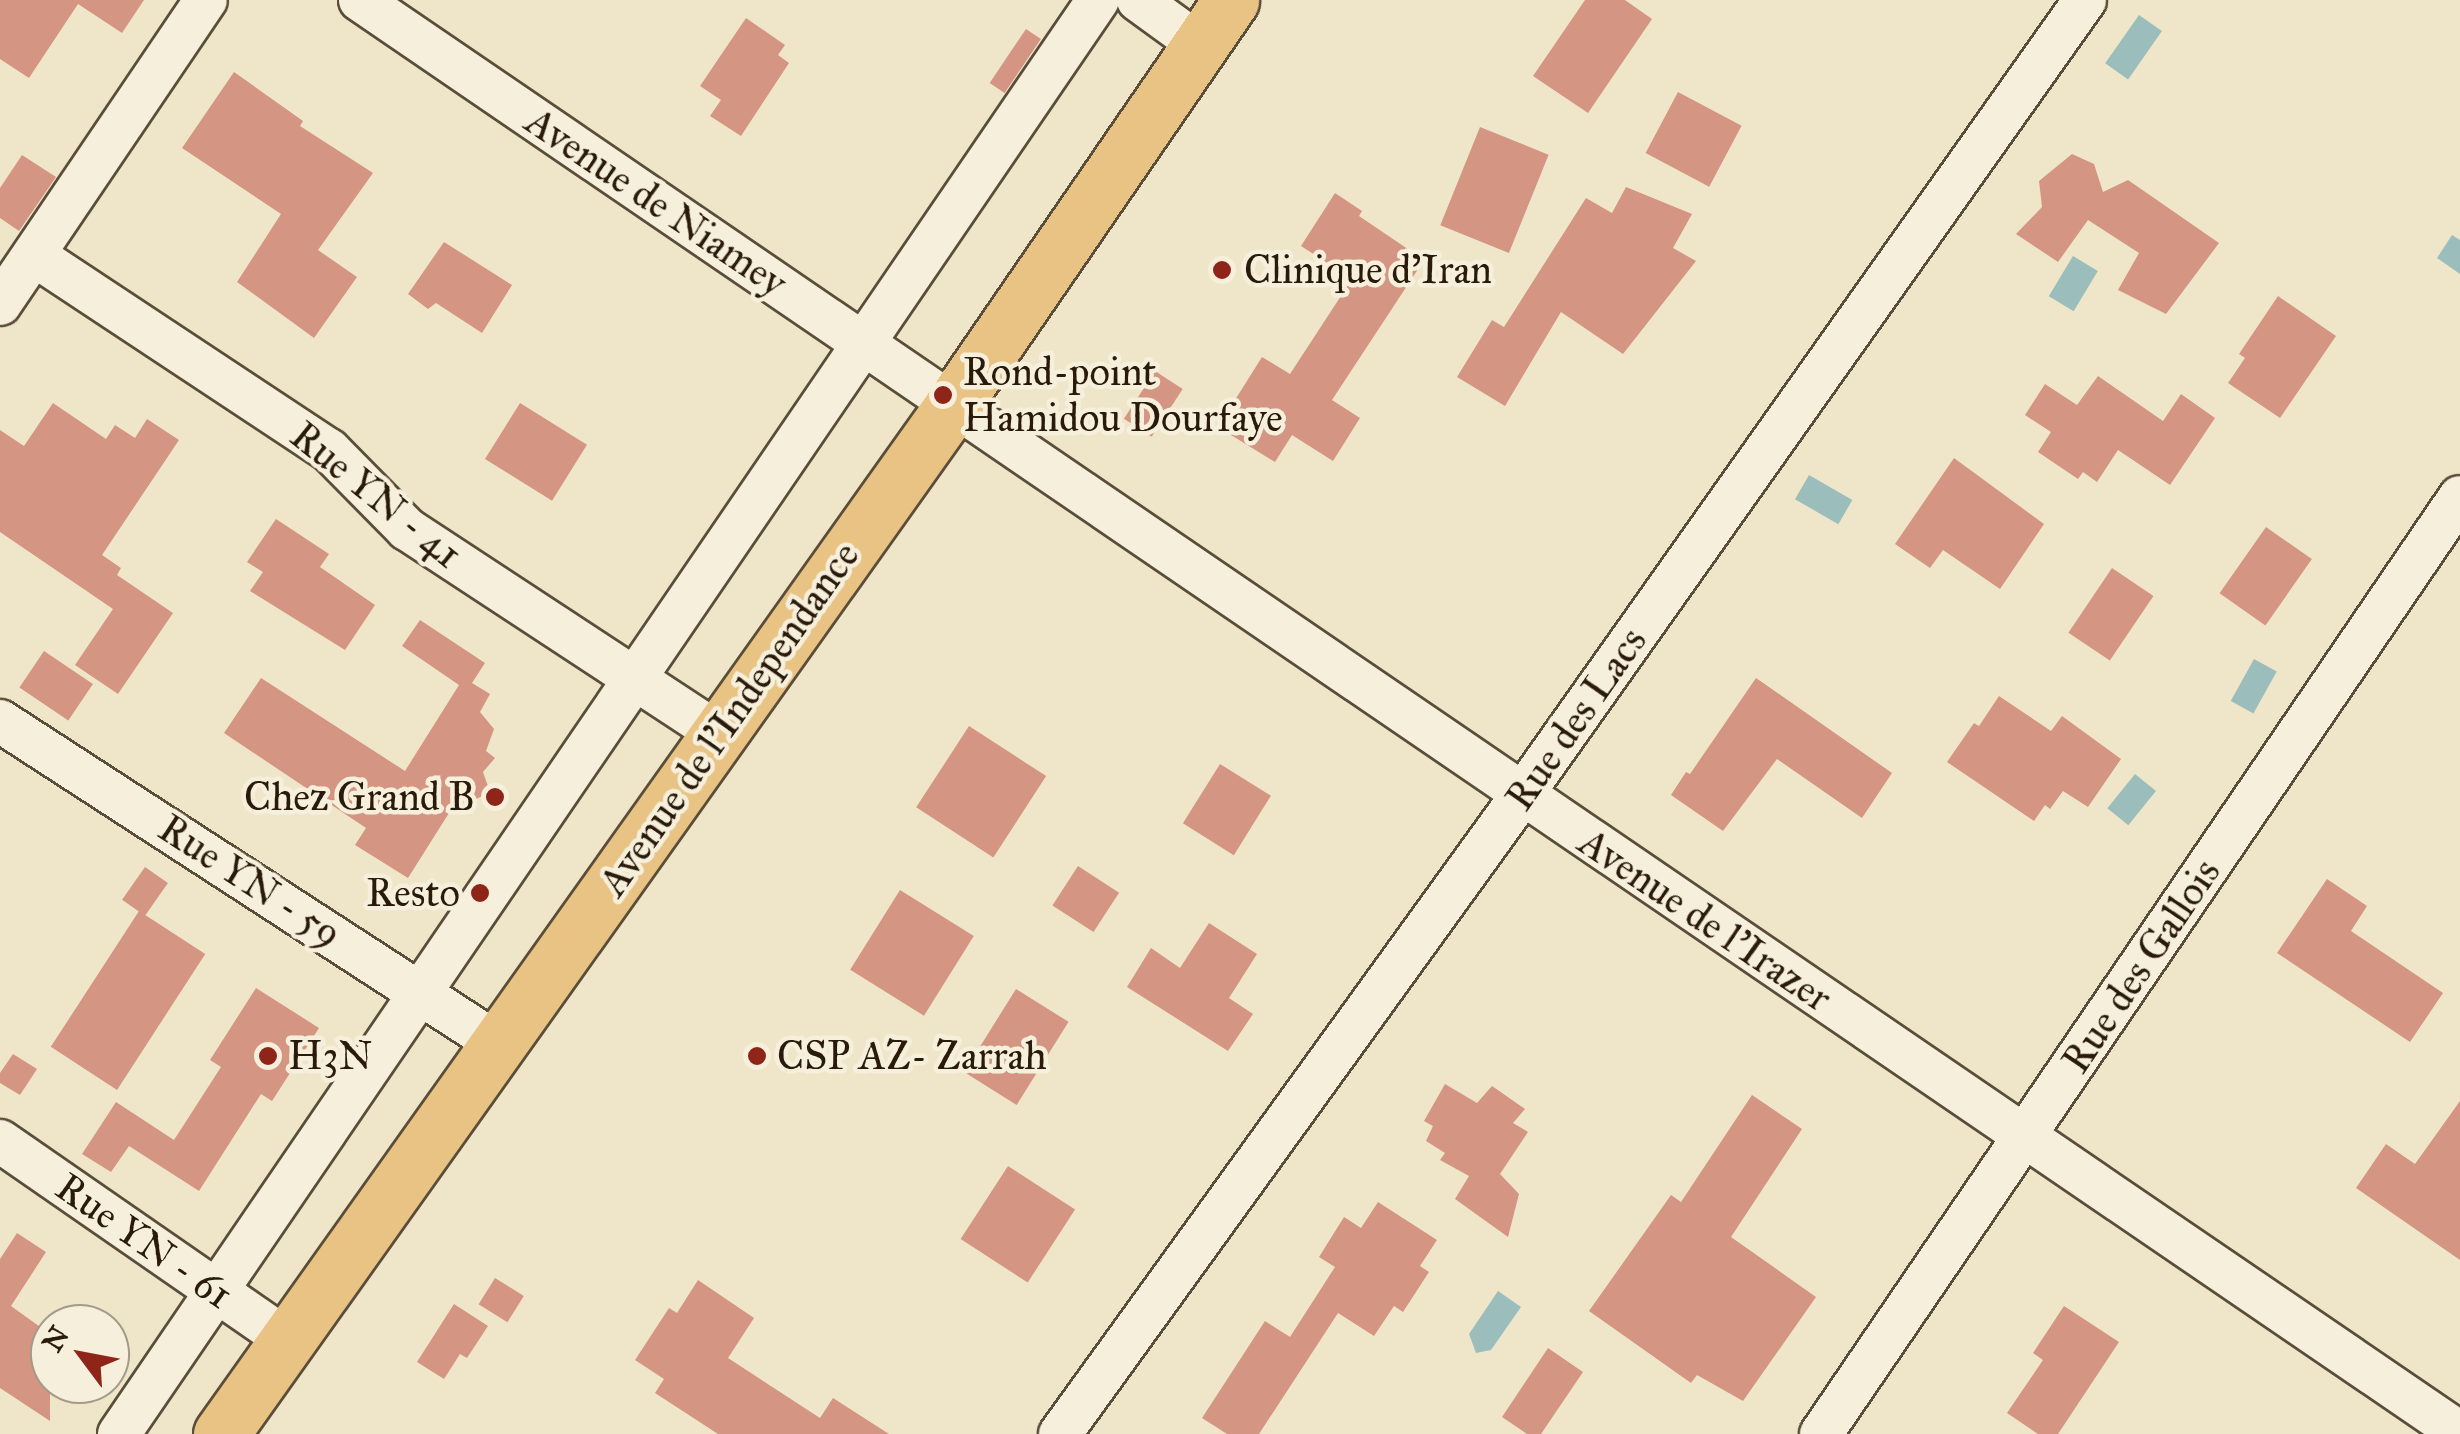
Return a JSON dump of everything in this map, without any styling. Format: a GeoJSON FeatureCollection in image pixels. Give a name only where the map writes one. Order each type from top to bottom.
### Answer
{"type":"FeatureCollection","features":[{"type":"Feature","properties":{"kind":"highway","name":"Avenue de l'Independance"},"geometry":{"type":"LineString","coordinates":[[221,1434],[952,405],[1231,0]]}},
{"type":"Feature","properties":{"kind":"street"},"geometry":{"type":"LineString","coordinates":[[0,304],[206,0]]}},
{"type":"Feature","properties":{"kind":"street","name":"Avenue de Niamey"},"geometry":{"type":"LineString","coordinates":[[360,0],[952,405]]}},
{"type":"Feature","properties":{"kind":"street"},"geometry":{"type":"LineString","coordinates":[[119,1434],[1098,0]]}},
{"type":"Feature","properties":{"kind":"street"},"geometry":{"type":"LineString","coordinates":[[1138,0],[1200,45]]}},
{"type":"Feature","properties":{"kind":"street","name":"Rue des Lacs"},"geometry":{"type":"LineString","coordinates":[[1060,1434],[1522,796],[2085,0]]}},
{"type":"Feature","properties":{"kind":"street","name":"Rue YN - 41"},"geometry":{"type":"LineString","coordinates":[[34,255],[329,450],[407,529],[719,734]]}},
{"type":"Feature","properties":{"kind":"street","name":"Avenue de l'Irazer"},"geometry":{"type":"LineString","coordinates":[[952,405],[2460,1433]]}},
{"type":"Feature","properties":{"kind":"street","name":"Rue des Gallois"},"geometry":{"type":"LineString","coordinates":[[1821,1434],[2460,496]]}},
{"type":"Feature","properties":{"kind":"street","name":"Rue YN - 59"},"geometry":{"type":"LineString","coordinates":[[0,721],[424,992],[498,1044]]}},
{"type":"Feature","properties":{"kind":"street","name":"Rue YN - 61"},"geometry":{"type":"LineString","coordinates":[[0,1141],[288,1340]]}},
{"type":"Feature","properties":{"kind":"water"},"geometry":{"type":"Polygon","coordinates":[[[2139,15],[2162,31],[2128,79],[2105,63],[2139,15]]]}},
{"type":"Feature","properties":{"kind":"water"},"geometry":{"type":"Polygon","coordinates":[[[2452,235],[2460,240],[2460,274],[2437,258],[2452,235]]]}},
{"type":"Feature","properties":{"kind":"water"},"geometry":{"type":"Polygon","coordinates":[[[2073,256],[2098,271],[2074,311],[2049,296],[2073,256]]]}},
{"type":"Feature","properties":{"kind":"water"},"geometry":{"type":"Polygon","coordinates":[[[1809,475],[1852,500],[1838,524],[1795,499],[1809,475]]]}},
{"type":"Feature","properties":{"kind":"water"},"geometry":{"type":"Polygon","coordinates":[[[2254,659],[2277,672],[2253,714],[2231,701],[2254,659]]]}},
{"type":"Feature","properties":{"kind":"water"},"geometry":{"type":"Polygon","coordinates":[[[2135,774],[2156,791],[2128,825],[2107,808],[2135,774]]]}},
{"type":"Feature","properties":{"kind":"water"},"geometry":{"type":"Polygon","coordinates":[[[1498,1291],[1521,1307],[1491,1350],[1476,1353],[1469,1334],[1498,1291]]]}},
{"type":"Feature","properties":{"kind":"building"},"geometry":{"type":"Polygon","coordinates":[[[0,0],[144,0],[122,33],[78,4],[29,78],[0,59],[0,0]]]}},
{"type":"Feature","properties":{"kind":"building"},"geometry":{"type":"Polygon","coordinates":[[[1585,0],[1625,0],[1652,19],[1588,113],[1533,76],[1585,0]]]}},
{"type":"Feature","properties":{"kind":"building"},"geometry":{"type":"Polygon","coordinates":[[[746,18],[785,45],[778,55],[789,63],[741,136],[710,116],[721,100],[700,86],[746,18]]]}},
{"type":"Feature","properties":{"kind":"building"},"geometry":{"type":"Polygon","coordinates":[[[1026,29],[1041,39],[1005,93],[990,83],[1026,29]]]}},
{"type":"Feature","properties":{"kind":"building"},"geometry":{"type":"Polygon","coordinates":[[[234,72],[303,121],[300,126],[373,173],[318,250],[357,277],[314,338],[237,282],[281,214],[182,148],[234,72]]]}},
{"type":"Feature","properties":{"kind":"building"},"geometry":{"type":"Polygon","coordinates":[[[1678,92],[1742,126],[1709,187],[1646,153],[1678,92]]]}},
{"type":"Feature","properties":{"kind":"building"},"geometry":{"type":"Polygon","coordinates":[[[1480,127],[1549,155],[1509,253],[1440,225],[1480,127]]]}},
{"type":"Feature","properties":{"kind":"building"},"geometry":{"type":"Polygon","coordinates":[[[2072,154],[2094,164],[2103,192],[2128,180],[2219,243],[2166,314],[2118,290],[2139,253],[2088,220],[2058,262],[2016,234],[2042,207],[2039,181],[2072,154]]]}},
{"type":"Feature","properties":{"kind":"building"},"geometry":{"type":"Polygon","coordinates":[[[22,155],[56,177],[19,231],[0,218],[0,188],[22,155]]]}},
{"type":"Feature","properties":{"kind":"building"},"geometry":{"type":"Polygon","coordinates":[[[1626,187],[1692,214],[1673,248],[1696,261],[1623,354],[1561,312],[1505,406],[1457,377],[1492,320],[1504,327],[1586,198],[1612,213],[1626,187]]]}},
{"type":"Feature","properties":{"kind":"building"},"geometry":{"type":"Polygon","coordinates":[[[1335,193],[1362,211],[1359,216],[1424,260],[1332,400],[1360,418],[1333,461],[1292,435],[1275,462],[1218,427],[1262,357],[1290,374],[1352,279],[1301,246],[1335,193]]]}},
{"type":"Feature","properties":{"kind":"building"},"geometry":{"type":"Polygon","coordinates":[[[444,242],[512,285],[482,333],[436,303],[428,309],[408,294],[444,242]]]}},
{"type":"Feature","properties":{"kind":"building"},"geometry":{"type":"Polygon","coordinates":[[[2278,296],[2336,336],[2280,418],[2228,383],[2245,358],[2239,354],[2278,296]]]}},
{"type":"Feature","properties":{"kind":"building"},"geometry":{"type":"Polygon","coordinates":[[[1155,371],[1183,389],[1152,437],[1124,419],[1155,371]]]}},
{"type":"Feature","properties":{"kind":"building"},"geometry":{"type":"Polygon","coordinates":[[[2098,376],[2163,421],[2181,394],[2215,418],[2170,485],[2118,450],[2097,482],[2083,472],[2078,479],[2038,452],[2051,432],[2025,415],[2045,384],[2077,405],[2098,376]]]}},
{"type":"Feature","properties":{"kind":"building"},"geometry":{"type":"Polygon","coordinates":[[[53,403],[106,439],[115,425],[135,438],[147,419],[179,440],[102,555],[121,568],[117,575],[173,613],[118,694],[75,665],[113,609],[0,532],[0,430],[24,446],[53,403]]]}},
{"type":"Feature","properties":{"kind":"building"},"geometry":{"type":"Polygon","coordinates":[[[520,403],[587,445],[552,501],[485,459],[520,403]]]}},
{"type":"Feature","properties":{"kind":"building"},"geometry":{"type":"Polygon","coordinates":[[[1954,458],[2044,524],[2000,589],[1943,550],[1930,568],[1895,544],[1954,458]]]}},
{"type":"Feature","properties":{"kind":"building"},"geometry":{"type":"Polygon","coordinates":[[[276,519],[329,554],[320,567],[375,605],[345,650],[250,591],[263,572],[247,562],[276,519]]]}},
{"type":"Feature","properties":{"kind":"building"},"geometry":{"type":"Polygon","coordinates":[[[2266,527],[2312,559],[2265,625],[2220,593],[2266,527]]]}},
{"type":"Feature","properties":{"kind":"building"},"geometry":{"type":"Polygon","coordinates":[[[2112,568],[2153,596],[2110,661],[2068,633],[2112,568]]]}},
{"type":"Feature","properties":{"kind":"building"},"geometry":{"type":"Polygon","coordinates":[[[420,620],[485,663],[472,683],[490,694],[480,712],[494,729],[486,751],[495,758],[483,772],[490,792],[449,813],[408,878],[355,845],[366,828],[224,733],[261,678],[405,771],[459,685],[402,646],[420,620]]]}},
{"type":"Feature","properties":{"kind":"building"},"geometry":{"type":"Polygon","coordinates":[[[44,651],[93,684],[68,720],[19,687],[44,651]]]}},
{"type":"Feature","properties":{"kind":"building"},"geometry":{"type":"Polygon","coordinates":[[[1756,678],[1892,773],[1862,818],[1777,759],[1723,831],[1671,795],[1686,772],[1690,774],[1756,678]]]}},
{"type":"Feature","properties":{"kind":"building"},"geometry":{"type":"Polygon","coordinates":[[[1999,696],[2051,731],[2062,716],[2121,759],[2088,807],[2063,791],[2050,809],[2045,805],[2034,821],[1947,762],[1999,696]]]}},
{"type":"Feature","properties":{"kind":"building"},"geometry":{"type":"Polygon","coordinates":[[[969,726],[1046,776],[993,857],[916,807],[969,726]]]}},
{"type":"Feature","properties":{"kind":"building"},"geometry":{"type":"Polygon","coordinates":[[[1220,764],[1271,796],[1234,855],[1183,823],[1220,764]]]}},
{"type":"Feature","properties":{"kind":"building"},"geometry":{"type":"Polygon","coordinates":[[[1078,866],[1119,893],[1093,932],[1052,905],[1078,866]]]}},
{"type":"Feature","properties":{"kind":"building"},"geometry":{"type":"Polygon","coordinates":[[[145,867],[168,883],[145,916],[122,900],[145,867]]]}},
{"type":"Feature","properties":{"kind":"building"},"geometry":{"type":"Polygon","coordinates":[[[2327,879],[2367,906],[2351,931],[2443,993],[2410,1042],[2277,953],[2327,879]]]}},
{"type":"Feature","properties":{"kind":"building"},"geometry":{"type":"Polygon","coordinates":[[[900,890],[974,936],[924,1016],[850,970],[900,890]]]}},
{"type":"Feature","properties":{"kind":"building"},"geometry":{"type":"Polygon","coordinates":[[[139,911],[205,954],[117,1090],[51,1047],[139,911]]]}},
{"type":"Feature","properties":{"kind":"building"},"geometry":{"type":"Polygon","coordinates":[[[1209,923],[1257,954],[1229,998],[1253,1014],[1228,1051],[1127,987],[1151,948],[1180,968],[1209,923]]]}},
{"type":"Feature","properties":{"kind":"building"},"geometry":{"type":"Polygon","coordinates":[[[256,988],[319,1028],[272,1101],[261,1094],[199,1191],[129,1146],[111,1172],[82,1154],[116,1102],[174,1140],[221,1067],[210,1060],[256,988]]]}},
{"type":"Feature","properties":{"kind":"building"},"geometry":{"type":"Polygon","coordinates":[[[1016,989],[1069,1022],[1017,1105],[964,1072],[1016,989]]]}},
{"type":"Feature","properties":{"kind":"building"},"geometry":{"type":"Polygon","coordinates":[[[13,1054],[37,1069],[20,1095],[0,1083],[0,1073],[13,1054]]]}},
{"type":"Feature","properties":{"kind":"building"},"geometry":{"type":"Polygon","coordinates":[[[1445,1084],[1477,1103],[1492,1086],[1525,1109],[1513,1123],[1528,1132],[1500,1174],[1519,1194],[1508,1237],[1455,1199],[1469,1176],[1440,1160],[1445,1153],[1426,1141],[1433,1126],[1424,1121],[1445,1084]]]}},
{"type":"Feature","properties":{"kind":"building"},"geometry":{"type":"Polygon","coordinates":[[[1752,1095],[1802,1129],[1731,1237],[1816,1297],[1743,1401],[1697,1375],[1691,1383],[1589,1311],[1671,1195],[1681,1202],[1752,1095]]]}},
{"type":"Feature","properties":{"kind":"building"},"geometry":{"type":"Polygon","coordinates":[[[2460,1101],[2460,1260],[2356,1188],[2386,1144],[2415,1164],[2460,1101]]]}},
{"type":"Feature","properties":{"kind":"building"},"geometry":{"type":"Polygon","coordinates":[[[1008,1166],[1075,1210],[1028,1283],[961,1239],[1008,1166]]]}},
{"type":"Feature","properties":{"kind":"building"},"geometry":{"type":"Polygon","coordinates":[[[1378,1202],[1437,1240],[1420,1266],[1429,1272],[1403,1312],[1394,1306],[1374,1336],[1338,1313],[1259,1434],[1227,1434],[1202,1418],[1265,1321],[1290,1337],[1335,1267],[1319,1257],[1344,1217],[1361,1228],[1378,1202]]]}},
{"type":"Feature","properties":{"kind":"building"},"geometry":{"type":"Polygon","coordinates":[[[17,1233],[46,1252],[11,1306],[30,1320],[30,1404],[50,1404],[50,1421],[0,1388],[0,1259],[17,1233]]]}},
{"type":"Feature","properties":{"kind":"building"},"geometry":{"type":"Polygon","coordinates":[[[495,1278],[524,1296],[507,1322],[479,1304],[495,1278]]]}},
{"type":"Feature","properties":{"kind":"building"},"geometry":{"type":"Polygon","coordinates":[[[698,1280],[754,1318],[728,1358],[820,1418],[833,1398],[889,1434],[718,1434],[655,1393],[664,1379],[635,1360],[669,1308],[677,1313],[698,1280]]]}},
{"type":"Feature","properties":{"kind":"building"},"geometry":{"type":"Polygon","coordinates":[[[454,1304],[488,1326],[467,1358],[460,1354],[444,1379],[417,1362],[454,1304]]]}},
{"type":"Feature","properties":{"kind":"building"},"geometry":{"type":"Polygon","coordinates":[[[2064,1306],[2119,1342],[2058,1434],[2038,1434],[2007,1413],[2043,1360],[2033,1353],[2064,1306]]]}},
{"type":"Feature","properties":{"kind":"building"},"geometry":{"type":"Polygon","coordinates":[[[1548,1348],[1583,1372],[1541,1434],[1527,1434],[1502,1417],[1548,1348]]]}},
{"type":"Feature","properties":{"kind":"place","name":"Clinique d'Iran"},"geometry":{"type":"Point","coordinates":[1222,270]}},
{"type":"Feature","properties":{"kind":"place","name":"Rond-point Hamidou Dourfaye"},"geometry":{"type":"Point","coordinates":[943,395]}},
{"type":"Feature","properties":{"kind":"place","name":"Chez Grand B"},"geometry":{"type":"Point","coordinates":[495,797]}},
{"type":"Feature","properties":{"kind":"place","name":"Resto"},"geometry":{"type":"Point","coordinates":[480,893]}},
{"type":"Feature","properties":{"kind":"place","name":"H3N"},"geometry":{"type":"Point","coordinates":[268,1056]}},
{"type":"Feature","properties":{"kind":"place","name":"CSP AZ- Zarrah"},"geometry":{"type":"Point","coordinates":[757,1056]}}]}
